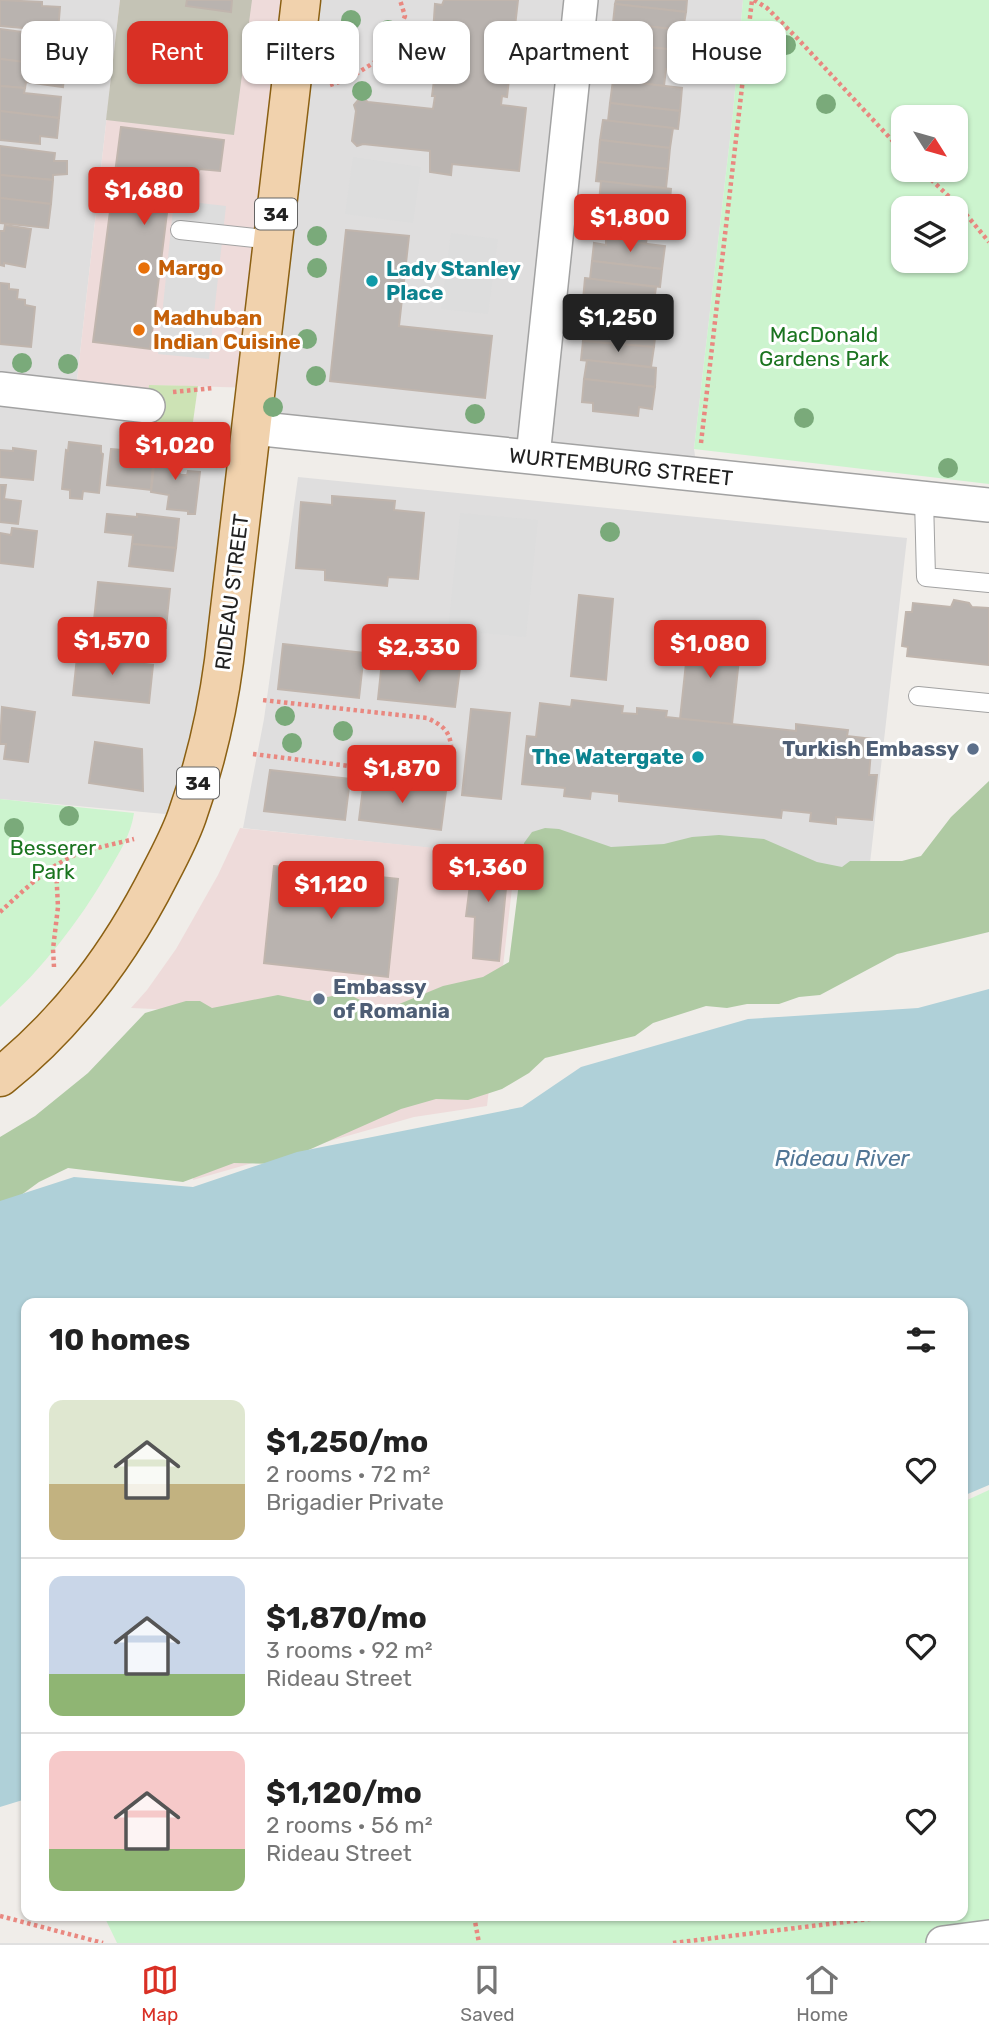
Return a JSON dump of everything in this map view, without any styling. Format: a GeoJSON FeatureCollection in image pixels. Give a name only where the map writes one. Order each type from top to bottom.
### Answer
{"type":"FeatureCollection","features":[{"type":"Feature","properties":{"kind":"main road","name":"RIDEAU STREET"},"geometry":{"type":"LineString","coordinates":[[0,1077],[55,1027],[100,975],[150,894],[185,823],[204,765],[225,661],[301,0]]}},
{"type":"Feature","properties":{"kind":"street"},"geometry":{"type":"LineString","coordinates":[[533,456],[581,0]]}},
{"type":"Feature","properties":{"kind":"street"},"geometry":{"type":"LineString","coordinates":[[0,389],[148,406]]}},
{"type":"Feature","properties":{"kind":"street","name":"WURTEMBURG STREET"},"geometry":{"type":"LineString","coordinates":[[253,428],[989,505]]}},
{"type":"Feature","properties":{"kind":"street"},"geometry":{"type":"LineString","coordinates":[[943,1943],[989,1937]]}},
{"type":"Feature","properties":{"kind":"lane"},"geometry":{"type":"LineString","coordinates":[[180,230],[273,240]]}},
{"type":"Feature","properties":{"kind":"lane"},"geometry":{"type":"LineString","coordinates":[[924,499],[926,577],[989,583]]}},
{"type":"Feature","properties":{"kind":"lane"},"geometry":{"type":"LineString","coordinates":[[918,695],[989,703]]}},
{"type":"Feature","properties":{"kind":"path"},"geometry":{"type":"LineString","coordinates":[[330,85],[348,79],[389,53],[405,16],[400,0]]}},
{"type":"Feature","properties":{"kind":"path"},"geometry":{"type":"LineString","coordinates":[[698,476],[753,0],[767,8],[797,38],[891,139]]}},
{"type":"Feature","properties":{"kind":"path"},"geometry":{"type":"LineString","coordinates":[[933,182],[960,207],[989,242]]}},
{"type":"Feature","properties":{"kind":"path"},"geometry":{"type":"LineString","coordinates":[[148,406],[144,431],[192,438],[206,461]]}},
{"type":"Feature","properties":{"kind":"path"},"geometry":{"type":"LineString","coordinates":[[253,754],[429,776],[441,770],[452,758],[450,737],[442,725],[427,718],[262,700]]}},
{"type":"Feature","properties":{"kind":"path"},"geometry":{"type":"LineString","coordinates":[[0,912],[55,867],[75,855],[134,839]]}},
{"type":"Feature","properties":{"kind":"path"},"geometry":{"type":"LineString","coordinates":[[54,967],[53,949],[58,907],[55,867]]}},
{"type":"Feature","properties":{"kind":"path"},"geometry":{"type":"LineString","coordinates":[[0,1916],[103,1943]]}},
{"type":"Feature","properties":{"kind":"path"},"geometry":{"type":"LineString","coordinates":[[475,1921],[480,1943]]}},
{"type":"Feature","properties":{"kind":"path"},"geometry":{"type":"LineString","coordinates":[[673,1943],[853,1921]]}},
{"type":"Feature","properties":{"kind":"shaded area"},"geometry":{"type":"Polygon","coordinates":[[[0,0],[120,0],[113,62],[113,21],[21,21],[21,84],[111,84],[75,398],[148,406],[144,431],[250,444],[187,816],[0,799],[0,0]]]}},
{"type":"Feature","properties":{"kind":"shaded area"},"geometry":{"type":"Polygon","coordinates":[[[120,0],[301,0],[299,21],[242,21],[242,84],[291,84],[257,388],[150,385],[148,406],[75,398],[111,84],[113,84],[120,0]]]}},
{"type":"Feature","properties":{"kind":"shaded area"},"geometry":{"type":"Polygon","coordinates":[[[120,0],[252,0],[249,21],[242,21],[242,75],[234,135],[106,120],[110,84],[113,84],[120,0]]]}},
{"type":"Feature","properties":{"kind":"shaded area"},"geometry":{"type":"Polygon","coordinates":[[[301,0],[743,0],[741,21],[667,21],[667,84],[736,84],[694,449],[698,476],[252,428],[291,84],[359,84],[359,21],[299,21],[301,0]]]}},
{"type":"Feature","properties":{"kind":"shaded area"},"geometry":{"type":"Polygon","coordinates":[[[353,157],[421,167],[413,223],[345,214],[353,157]]]}},
{"type":"Feature","properties":{"kind":"shaded area"},"geometry":{"type":"Polygon","coordinates":[[[174,200],[226,206],[209,359],[158,354],[174,200]]]}},
{"type":"Feature","properties":{"kind":"shaded area"},"geometry":{"type":"Polygon","coordinates":[[[451,233],[498,239],[488,314],[441,309],[451,233]]]}},
{"type":"Feature","properties":{"kind":"shaded area"},"geometry":{"type":"Polygon","coordinates":[[[298,477],[907,538],[861,942],[749,882],[243,828],[264,719],[298,477]]]}},
{"type":"Feature","properties":{"kind":"shaded area"},"geometry":{"type":"Polygon","coordinates":[[[460,513],[538,520],[526,637],[448,630],[460,513]]]}},
{"type":"Feature","properties":{"kind":"shaded area","name":"Embassy of Romania"},"geometry":{"type":"Polygon","coordinates":[[[240,828],[513,856],[512,861],[515,862],[487,1106],[414,1117],[193,1180],[221,1012],[131,1008],[176,949],[218,875],[240,828]]]}},
{"type":"Feature","properties":{"kind":"green space","name":"MacDonald Gardens Park"},"geometry":{"type":"Polygon","coordinates":[[[743,0],[989,0],[989,484],[694,449],[736,84],[786,84],[786,21],[741,21],[743,0]]]}},
{"type":"Feature","properties":{"kind":"green space"},"geometry":{"type":"Polygon","coordinates":[[[149,385],[198,386],[191,436],[144,431],[149,385]]]}},
{"type":"Feature","properties":{"kind":"green space"},"geometry":{"type":"Polygon","coordinates":[[[989,781],[989,932],[897,954],[820,995],[799,997],[779,1004],[747,1004],[727,1008],[706,1006],[653,1023],[635,1036],[545,1058],[529,1073],[502,1089],[468,1100],[436,1099],[401,1109],[277,1164],[234,1163],[183,1182],[68,1168],[39,1182],[13,1201],[0,1205],[0,1137],[35,1116],[88,1073],[145,1013],[186,1001],[200,1001],[212,1008],[278,995],[308,1001],[337,995],[354,997],[377,1008],[392,1007],[443,986],[483,977],[509,962],[524,843],[532,832],[545,828],[559,829],[611,847],[664,844],[692,837],[719,835],[764,839],[817,862],[842,867],[850,861],[902,861],[921,856],[951,817],[989,781]]]}},
{"type":"Feature","properties":{"kind":"green space","name":"Besserer Park"},"geometry":{"type":"Polygon","coordinates":[[[0,799],[134,813],[124,844],[85,909],[45,961],[0,1007],[0,799]]]}},
{"type":"Feature","properties":{"kind":"green space"},"geometry":{"type":"Polygon","coordinates":[[[989,1490],[989,1943],[117,1943],[106,1921],[968,1921],[968,1500],[989,1490]]]}},
{"type":"Feature","properties":{"kind":"water","name":"Rideau River"},"geometry":{"type":"Polygon","coordinates":[[[989,989],[989,1485],[968,1494],[968,1298],[21,1298],[21,1801],[0,1807],[0,1201],[74,1177],[193,1187],[297,1152],[522,1107],[581,1067],[748,1019],[918,1008],[989,989]]]}},
{"type":"Feature","properties":{"kind":"building"},"geometry":{"type":"Polygon","coordinates":[[[0,0],[42,2],[42,6],[60,7],[59,21],[21,21],[21,28],[0,26],[0,0]]]}},
{"type":"Feature","properties":{"kind":"building"},"geometry":{"type":"Polygon","coordinates":[[[187,0],[232,0],[231,12],[186,6],[187,0]]]}},
{"type":"Feature","properties":{"kind":"building"},"geometry":{"type":"Polygon","coordinates":[[[444,0],[518,0],[516,21],[484,21],[484,84],[508,84],[507,97],[502,96],[501,105],[526,108],[519,171],[452,164],[451,175],[430,172],[430,151],[363,144],[357,146],[352,141],[356,111],[354,105],[359,99],[433,109],[434,84],[470,84],[470,21],[434,21],[435,4],[442,5],[444,0]]]}},
{"type":"Feature","properties":{"kind":"building"},"geometry":{"type":"Polygon","coordinates":[[[616,0],[687,0],[686,12],[615,4],[616,0]]]}},
{"type":"Feature","properties":{"kind":"building"},"geometry":{"type":"Polygon","coordinates":[[[615,4],[686,12],[684,21],[667,21],[667,28],[653,27],[653,21],[613,21],[615,4]]]}},
{"type":"Feature","properties":{"kind":"building"},"geometry":{"type":"Polygon","coordinates":[[[653,27],[667,29],[667,49],[653,48],[653,27]]]}},
{"type":"Feature","properties":{"kind":"building"},"geometry":{"type":"Polygon","coordinates":[[[0,29],[21,32],[21,62],[0,59],[0,29]]]}},
{"type":"Feature","properties":{"kind":"building"},"geometry":{"type":"Polygon","coordinates":[[[653,48],[667,49],[664,86],[647,84],[653,84],[653,48]]]}},
{"type":"Feature","properties":{"kind":"building"},"geometry":{"type":"Polygon","coordinates":[[[0,59],[21,62],[21,84],[26,84],[25,88],[0,86],[0,59]]]}},
{"type":"Feature","properties":{"kind":"building"},"geometry":{"type":"Polygon","coordinates":[[[41,84],[63,84],[63,87],[41,84]]]}},
{"type":"Feature","properties":{"kind":"building"},"geometry":{"type":"Polygon","coordinates":[[[612,84],[682,88],[680,111],[610,103],[612,84]]]}},
{"type":"Feature","properties":{"kind":"building"},"geometry":{"type":"Polygon","coordinates":[[[0,86],[25,88],[24,93],[61,97],[59,118],[0,111],[0,86]]]}},
{"type":"Feature","properties":{"kind":"building"},"geometry":{"type":"Polygon","coordinates":[[[610,103],[680,111],[678,129],[608,121],[610,103]]]}},
{"type":"Feature","properties":{"kind":"building"},"geometry":{"type":"Polygon","coordinates":[[[0,111],[59,118],[57,138],[40,136],[40,144],[0,140],[0,111]]]}},
{"type":"Feature","properties":{"kind":"building"},"geometry":{"type":"Polygon","coordinates":[[[603,120],[673,128],[670,148],[600,140],[603,120]]]}},
{"type":"Feature","properties":{"kind":"building"},"geometry":{"type":"Polygon","coordinates":[[[121,127],[224,140],[220,171],[199,169],[196,193],[170,189],[150,349],[93,342],[121,127]]]}},
{"type":"Feature","properties":{"kind":"building"},"geometry":{"type":"Polygon","coordinates":[[[600,140],[670,148],[668,169],[598,162],[600,140]]]}},
{"type":"Feature","properties":{"kind":"building"},"geometry":{"type":"Polygon","coordinates":[[[0,146],[55,153],[54,161],[67,161],[67,174],[53,175],[53,180],[0,175],[0,146]]]}},
{"type":"Feature","properties":{"kind":"building"},"geometry":{"type":"Polygon","coordinates":[[[598,162],[668,169],[666,188],[596,181],[598,162]]]}},
{"type":"Feature","properties":{"kind":"building"},"geometry":{"type":"Polygon","coordinates":[[[0,175],[53,180],[51,204],[0,198],[0,175]]]}},
{"type":"Feature","properties":{"kind":"building"},"geometry":{"type":"Polygon","coordinates":[[[601,181],[671,189],[669,210],[599,202],[601,181]]]}},
{"type":"Feature","properties":{"kind":"building"},"geometry":{"type":"Polygon","coordinates":[[[0,198],[51,204],[48,228],[0,223],[0,198]]]}},
{"type":"Feature","properties":{"kind":"building"},"geometry":{"type":"Polygon","coordinates":[[[599,202],[669,210],[667,230],[648,228],[646,244],[620,241],[622,225],[597,223],[599,202]]]}},
{"type":"Feature","properties":{"kind":"building"},"geometry":{"type":"Polygon","coordinates":[[[5,225],[31,229],[25,267],[4,263],[4,266],[0,265],[0,231],[4,231],[5,225]]]}},
{"type":"Feature","properties":{"kind":"building","name":"Lady Stanley Place"},"geometry":{"type":"Polygon","coordinates":[[[346,230],[409,236],[399,326],[492,336],[485,398],[330,381],[346,230]]]}},
{"type":"Feature","properties":{"kind":"building"},"geometry":{"type":"Polygon","coordinates":[[[606,239],[665,246],[662,269],[592,261],[594,243],[606,245],[606,239]]]}},
{"type":"Feature","properties":{"kind":"building"},"geometry":{"type":"Polygon","coordinates":[[[592,261],[662,269],[660,287],[590,279],[592,261]]]}},
{"type":"Feature","properties":{"kind":"building"},"geometry":{"type":"Polygon","coordinates":[[[585,278],[656,287],[653,308],[583,300],[585,278]]]}},
{"type":"Feature","properties":{"kind":"building"},"geometry":{"type":"Polygon","coordinates":[[[0,283],[9,284],[9,289],[18,290],[17,299],[25,300],[25,305],[35,307],[31,347],[0,344],[0,283]]]}},
{"type":"Feature","properties":{"kind":"building"},"geometry":{"type":"Polygon","coordinates":[[[583,300],[653,308],[651,327],[580,320],[583,300]]]}},
{"type":"Feature","properties":{"kind":"building"},"geometry":{"type":"Polygon","coordinates":[[[586,320],[656,328],[654,347],[583,341],[586,320]]]}},
{"type":"Feature","properties":{"kind":"building"},"geometry":{"type":"Polygon","coordinates":[[[583,341],[654,347],[651,367],[581,360],[583,341]]]}},
{"type":"Feature","properties":{"kind":"building"},"geometry":{"type":"Polygon","coordinates":[[[587,360],[656,368],[655,387],[584,379],[587,360]]]}},
{"type":"Feature","properties":{"kind":"building"},"geometry":{"type":"Polygon","coordinates":[[[584,379],[655,387],[652,409],[639,407],[638,416],[593,411],[593,403],[582,402],[584,379]]]}},
{"type":"Feature","properties":{"kind":"building"},"geometry":{"type":"Polygon","coordinates":[[[69,442],[101,446],[103,454],[99,493],[83,491],[82,499],[70,498],[70,490],[62,489],[69,442]]]}},
{"type":"Feature","properties":{"kind":"building"},"geometry":{"type":"Polygon","coordinates":[[[13,448],[36,451],[33,480],[0,477],[0,450],[13,451],[13,448]]]}},
{"type":"Feature","properties":{"kind":"building"},"geometry":{"type":"Polygon","coordinates":[[[111,449],[132,451],[131,460],[153,462],[151,490],[107,485],[111,449]]]}},
{"type":"Feature","properties":{"kind":"building"},"geometry":{"type":"Polygon","coordinates":[[[156,450],[181,453],[178,471],[181,475],[187,475],[188,471],[200,472],[195,514],[167,509],[169,495],[151,492],[156,450]]]}},
{"type":"Feature","properties":{"kind":"building"},"geometry":{"type":"Polygon","coordinates":[[[0,485],[6,485],[4,499],[21,501],[18,524],[0,522],[0,485]]]}},
{"type":"Feature","properties":{"kind":"building"},"geometry":{"type":"Polygon","coordinates":[[[332,496],[395,501],[394,510],[424,513],[418,579],[388,577],[387,586],[325,580],[325,570],[296,568],[301,502],[332,505],[332,496]]]}},
{"type":"Feature","properties":{"kind":"building"},"geometry":{"type":"Polygon","coordinates":[[[107,514],[179,519],[176,548],[132,544],[133,535],[105,532],[107,514]]]}},
{"type":"Feature","properties":{"kind":"building"},"geometry":{"type":"Polygon","coordinates":[[[12,528],[37,531],[33,567],[0,563],[0,533],[11,535],[12,528]]]}},
{"type":"Feature","properties":{"kind":"building"},"geometry":{"type":"Polygon","coordinates":[[[132,544],[176,548],[173,571],[129,566],[132,544]]]}},
{"type":"Feature","properties":{"kind":"building"},"geometry":{"type":"Polygon","coordinates":[[[98,582],[170,589],[166,628],[94,620],[98,582]]]}},
{"type":"Feature","properties":{"kind":"building"},"geometry":{"type":"Polygon","coordinates":[[[579,595],[613,599],[606,680],[571,676],[579,595]]]}},
{"type":"Feature","properties":{"kind":"building"},"geometry":{"type":"Polygon","coordinates":[[[954,600],[969,603],[972,607],[989,608],[989,665],[907,656],[908,647],[902,646],[906,612],[912,612],[913,603],[951,607],[954,600]]]}},
{"type":"Feature","properties":{"kind":"building"},"geometry":{"type":"Polygon","coordinates":[[[689,635],[741,641],[732,724],[680,719],[689,635]]]}},
{"type":"Feature","properties":{"kind":"building"},"geometry":{"type":"Polygon","coordinates":[[[283,644],[364,653],[359,698],[278,689],[283,644]]]}},
{"type":"Feature","properties":{"kind":"building"},"geometry":{"type":"Polygon","coordinates":[[[78,648],[127,655],[126,662],[153,665],[149,703],[73,695],[78,648]]]}},
{"type":"Feature","properties":{"kind":"building"},"geometry":{"type":"Polygon","coordinates":[[[382,661],[460,668],[455,707],[378,699],[382,661]]]}},
{"type":"Feature","properties":{"kind":"building","name":"The Watergate"},"geometry":{"type":"Polygon","coordinates":[[[572,700],[623,706],[622,713],[637,714],[637,708],[667,711],[666,717],[796,731],[796,724],[848,730],[847,736],[872,739],[869,775],[877,775],[872,820],[836,817],[836,824],[810,821],[811,813],[782,810],[781,818],[619,801],[619,794],[591,791],[590,799],[564,796],[565,788],[522,784],[527,736],[536,737],[540,703],[571,707],[572,700]]]}},
{"type":"Feature","properties":{"kind":"building"},"geometry":{"type":"Polygon","coordinates":[[[2,707],[35,712],[28,762],[4,759],[6,744],[0,744],[2,707]]]}},
{"type":"Feature","properties":{"kind":"building"},"geometry":{"type":"Polygon","coordinates":[[[471,709],[510,713],[501,799],[462,795],[471,709]]]}},
{"type":"Feature","properties":{"kind":"building"},"geometry":{"type":"Polygon","coordinates":[[[95,742],[142,749],[143,791],[89,783],[95,742]]]}},
{"type":"Feature","properties":{"kind":"building"},"geometry":{"type":"Polygon","coordinates":[[[270,770],[350,779],[345,820],[264,811],[270,770]]]}},
{"type":"Feature","properties":{"kind":"building"},"geometry":{"type":"Polygon","coordinates":[[[364,780],[446,791],[441,830],[359,820],[364,780]]]}},
{"type":"Feature","properties":{"kind":"building"},"geometry":{"type":"Polygon","coordinates":[[[474,853],[509,857],[499,961],[473,958],[475,917],[466,916],[474,853]]]}},
{"type":"Feature","properties":{"kind":"building"},"geometry":{"type":"Polygon","coordinates":[[[274,866],[398,879],[388,977],[264,963],[274,866]]]}},
{"type":"Feature","properties":{"kind":"place","name":"Margo"},"geometry":{"type":"Point","coordinates":[144,268]}},
{"type":"Feature","properties":{"kind":"place","name":"Lady Stanley Place"},"geometry":{"type":"Point","coordinates":[372,281]}},
{"type":"Feature","properties":{"kind":"place","name":"Madhuban Indian Cuisine"},"geometry":{"type":"Point","coordinates":[139,330]}},
{"type":"Feature","properties":{"kind":"place","name":"Turkish Embassy"},"geometry":{"type":"Point","coordinates":[973,749]}},
{"type":"Feature","properties":{"kind":"place","name":"The Watergate"},"geometry":{"type":"Point","coordinates":[698,757]}},
{"type":"Feature","properties":{"kind":"place","name":"Embassy of Romania"},"geometry":{"type":"Point","coordinates":[319,999]}}]}
